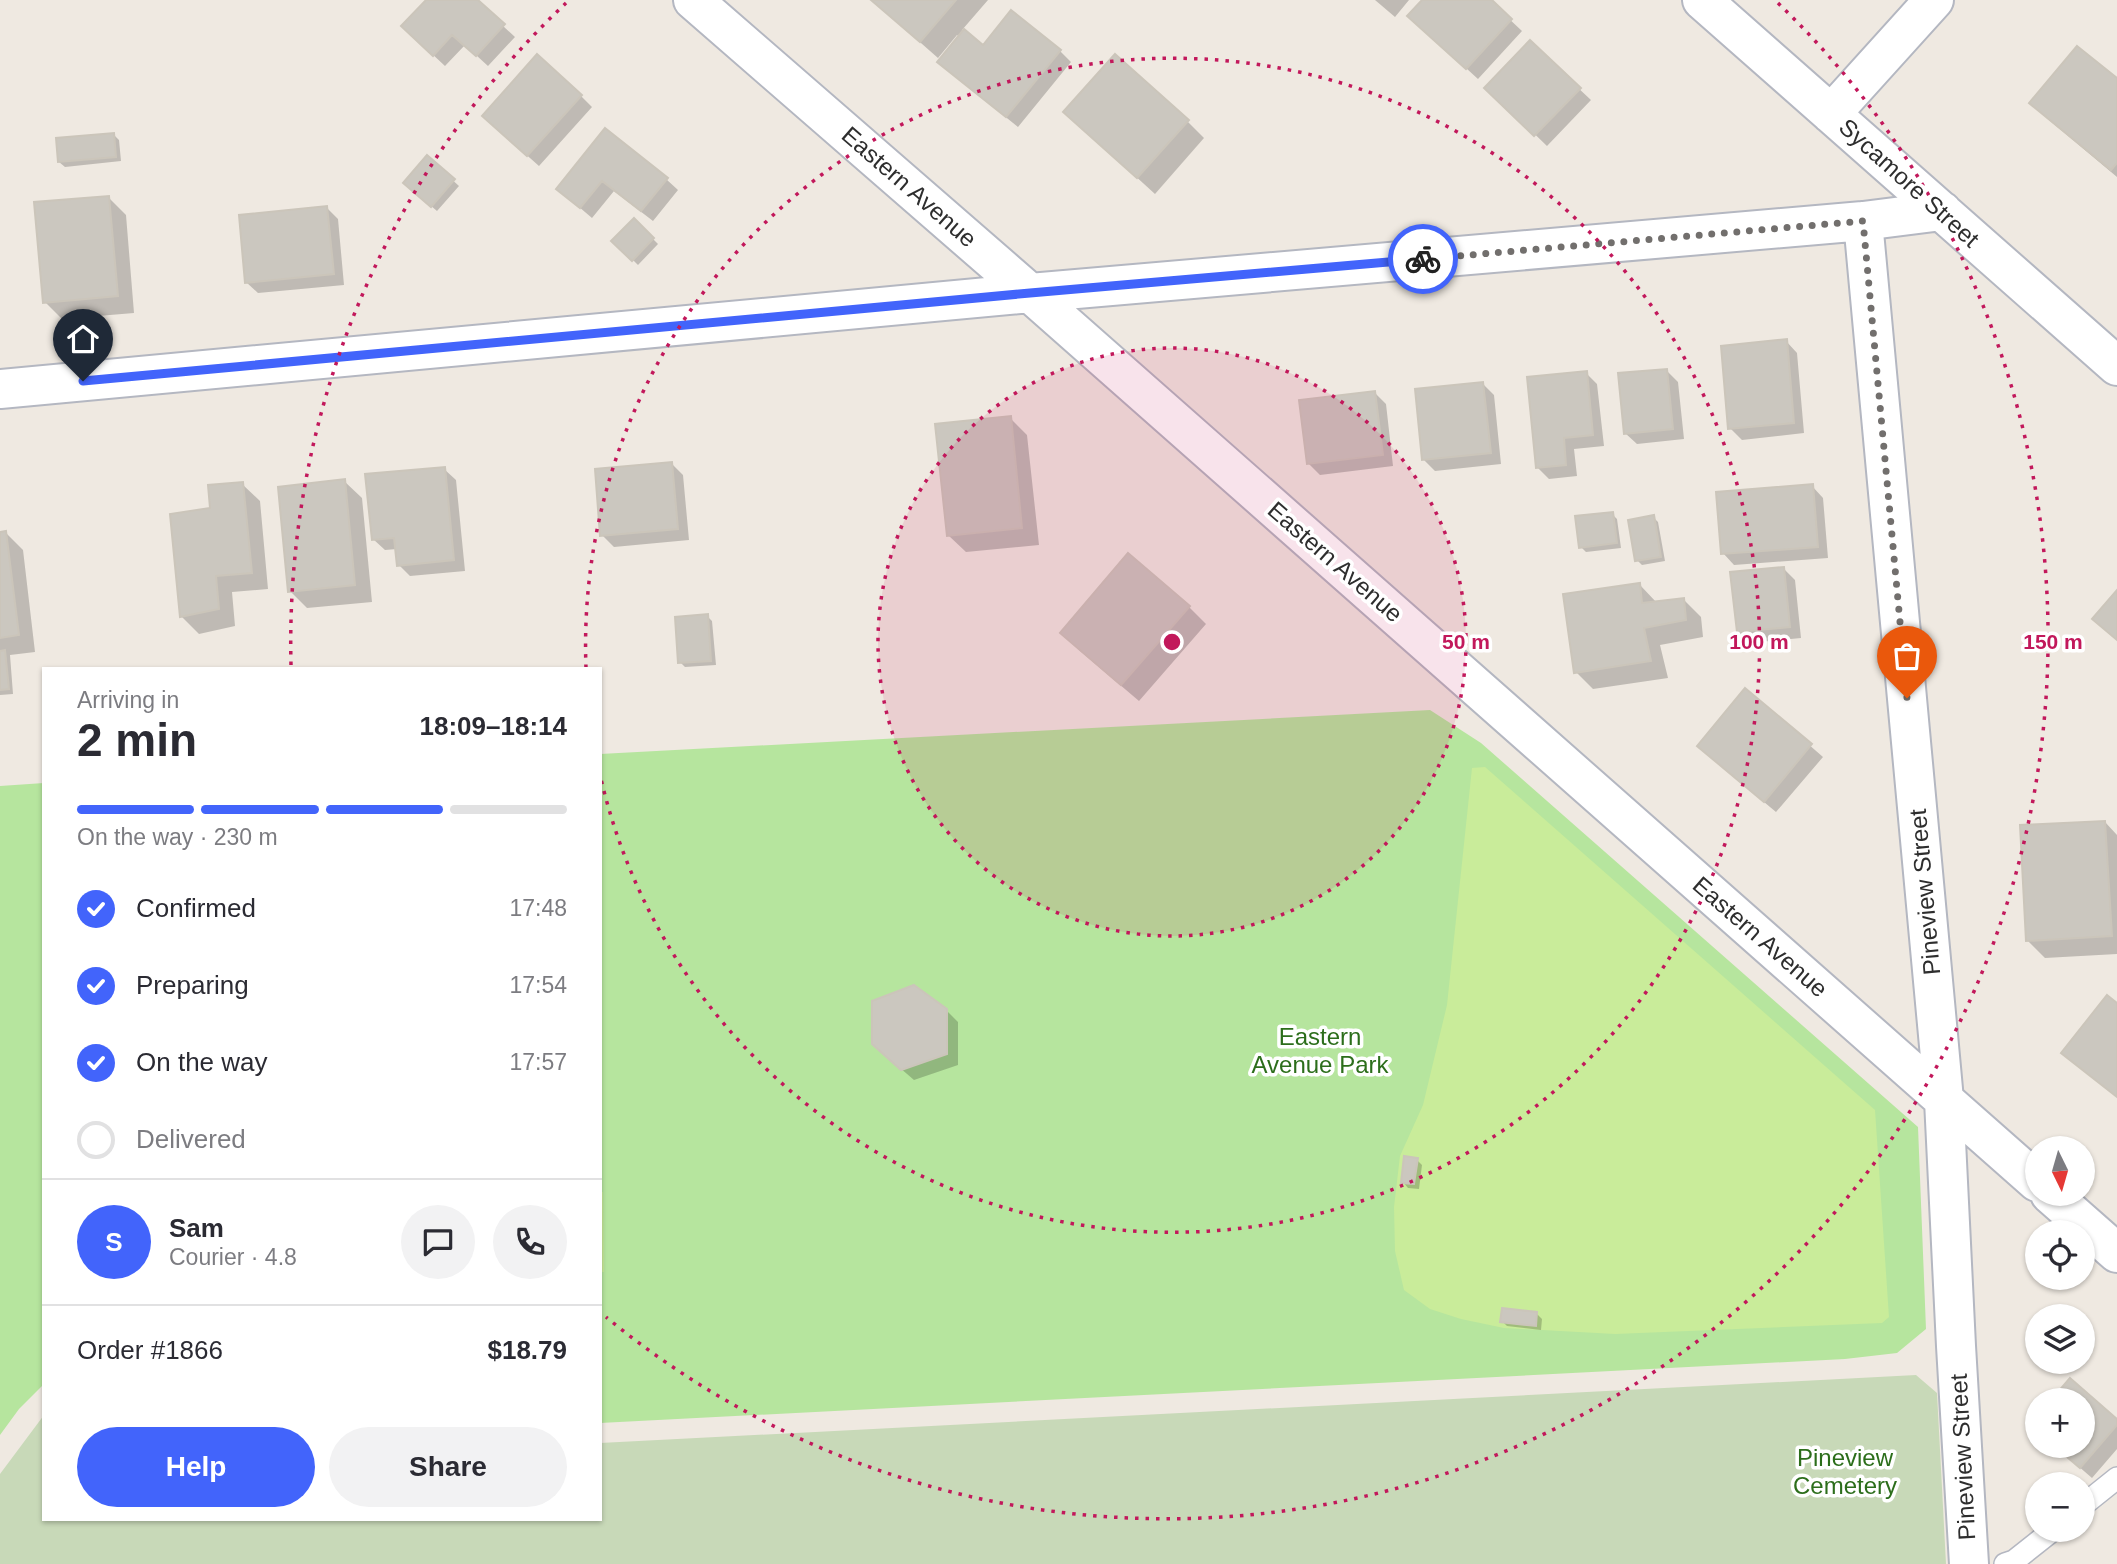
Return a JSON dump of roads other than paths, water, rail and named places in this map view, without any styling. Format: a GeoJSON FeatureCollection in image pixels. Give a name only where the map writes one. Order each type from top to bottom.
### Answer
{"type":"FeatureCollection","features":[{"type":"Feature","properties":{"kind":"street","name":"Eastern Avenue"},"geometry":{"type":"LineString","coordinates":[[693,0],[1030,293],[2025,1171]]}},
{"type":"Feature","properties":{"kind":"street","name":"Sycamore Street"},"geometry":{"type":"LineString","coordinates":[[1702,0],[2117,366]]}},
{"type":"Feature","properties":{"kind":"street"},"geometry":{"type":"LineString","coordinates":[[1831,114],[1934,0]]}},
{"type":"Feature","properties":{"kind":"street"},"geometry":{"type":"LineString","coordinates":[[0,389],[1030,293],[1863,221],[1942,211]]}},
{"type":"Feature","properties":{"kind":"street","name":"Pineview Street"},"geometry":{"type":"LineString","coordinates":[[1863,221],[1944,1100],[1969,1564]]}},
{"type":"Feature","properties":{"kind":"street"},"geometry":{"type":"LineString","coordinates":[[2064,1206],[2117,1253]]}},
{"type":"Feature","properties":{"kind":"lane"},"geometry":{"type":"LineString","coordinates":[[2095,1496],[2117,1478]]}},
{"type":"Feature","properties":{"kind":"lane"},"geometry":{"type":"LineString","coordinates":[[2005,1564],[2014,1561],[2038,1542]]}},
{"type":"Feature","properties":{"kind":"park label","name":"Eastern Avenue Park"},"geometry":{"type":"Point","coordinates":[1320,1051]}},
{"type":"Feature","properties":{"kind":"park label","name":"Pineview Cemetery"},"geometry":{"type":"Point","coordinates":[1845,1472]}}]}
